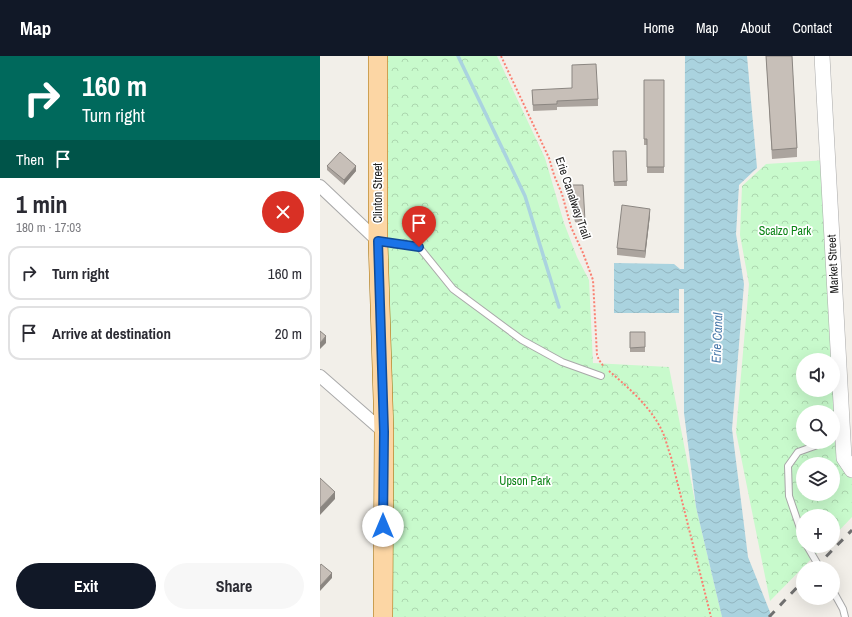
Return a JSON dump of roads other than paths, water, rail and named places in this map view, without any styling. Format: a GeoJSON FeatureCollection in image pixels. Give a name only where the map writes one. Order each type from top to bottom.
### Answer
{"type":"FeatureCollection","features":[{"type":"Feature","properties":{"kind":"main road","name":"Clinton Street"},"geometry":{"type":"LineString","coordinates":[[378,56],[378,241],[384,432],[383,617]]}},
{"type":"Feature","properties":{"kind":"street","name":"Market Street"},"geometry":{"type":"LineString","coordinates":[[822,56],[840,436],[844,458],[852,470]]}},
{"type":"Feature","properties":{"kind":"street"},"geometry":{"type":"LineString","coordinates":[[320,186],[378,241]]}},
{"type":"Feature","properties":{"kind":"street"},"geometry":{"type":"LineString","coordinates":[[320,376],[384,432]]}},
{"type":"Feature","properties":{"kind":"lane"},"geometry":{"type":"LineString","coordinates":[[378,241],[419,247],[453,289],[522,340],[562,362],[600,376]]}},
{"type":"Feature","properties":{"kind":"lane"},"geometry":{"type":"LineString","coordinates":[[796,516],[789,496],[788,466],[798,452],[806,449]]}},
{"type":"Feature","properties":{"kind":"lane"},"geometry":{"type":"LineString","coordinates":[[840,604],[845,617]]}},
{"type":"Feature","properties":{"kind":"water","name":"Erie Canal"},"geometry":{"type":"Polygon","coordinates":[[[685,56],[747,56],[757,168],[739,185],[736,234],[744,284],[732,429],[748,557],[772,617],[722,617],[696,507],[684,413],[684,289],[679,289],[679,313],[614,313],[614,263],[674,264],[680,269],[684,269],[685,56]]]}},
{"type":"Feature","properties":{"kind":"waterway"},"geometry":{"type":"LineString","coordinates":[[458,56],[525,196],[559,307]]}},
{"type":"Feature","properties":{"kind":"railway"},"geometry":{"type":"LineString","coordinates":[[822,561],[852,530]]}},
{"type":"Feature","properties":{"kind":"railway"},"geometry":{"type":"LineString","coordinates":[[769,617],[796,588]]}},
{"type":"Feature","properties":{"kind":"park label","name":"Scalzo Park"},"geometry":{"type":"Point","coordinates":[785,231]}},
{"type":"Feature","properties":{"kind":"park label","name":"Upson Park"},"geometry":{"type":"Point","coordinates":[525,481]}}]}
